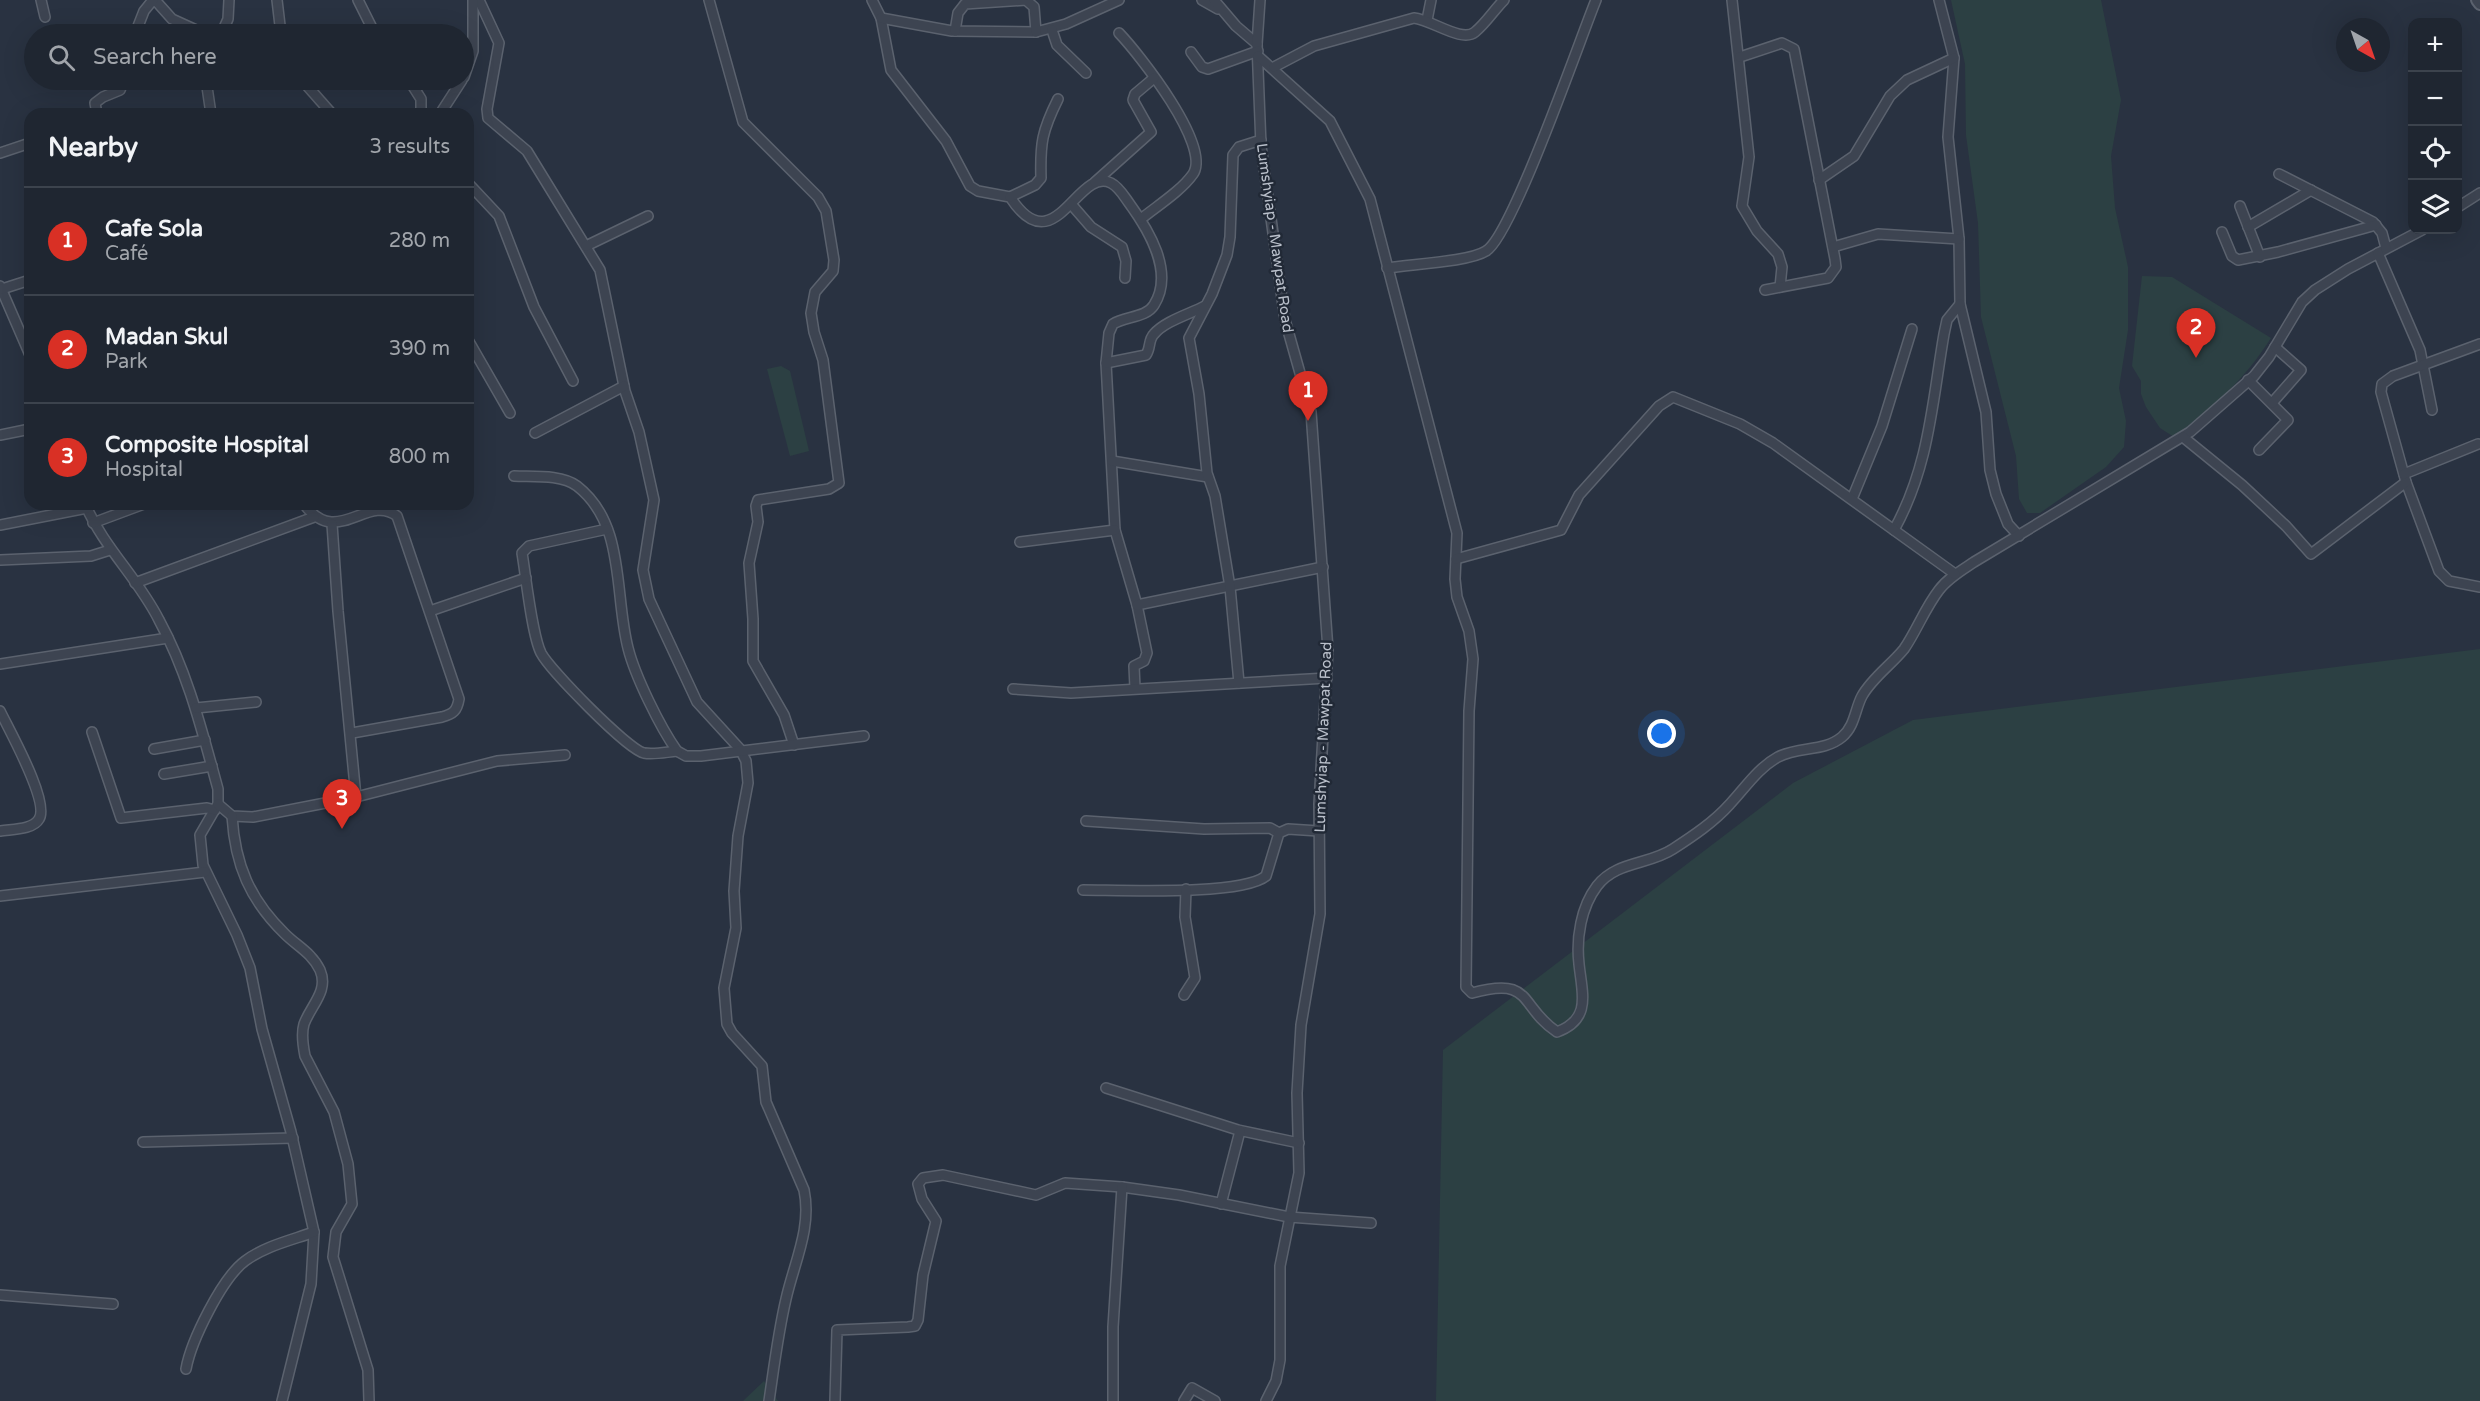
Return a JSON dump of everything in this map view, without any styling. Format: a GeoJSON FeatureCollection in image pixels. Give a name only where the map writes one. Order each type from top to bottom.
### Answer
{"type":"FeatureCollection","features":[{"type":"Feature","properties":{"kind":"street"},"geometry":{"type":"LineString","coordinates":[[41,0],[45,17]]}},
{"type":"Feature","properties":{"kind":"street"},"geometry":{"type":"LineString","coordinates":[[138,24],[154,0],[172,19],[182,24]]}},
{"type":"Feature","properties":{"kind":"street"},"geometry":{"type":"LineString","coordinates":[[226,24],[229,0]]}},
{"type":"Feature","properties":{"kind":"street"},"geometry":{"type":"LineString","coordinates":[[277,0],[280,24]]}},
{"type":"Feature","properties":{"kind":"street"},"geometry":{"type":"LineString","coordinates":[[358,0],[370,24]]}},
{"type":"Feature","properties":{"kind":"street"},"geometry":{"type":"LineString","coordinates":[[473,0],[473,24]]}},
{"type":"Feature","properties":{"kind":"street"},"geometry":{"type":"LineString","coordinates":[[479,0],[499,43],[487,109],[488,118],[527,151],[600,270],[624,386],[639,432],[654,500],[643,570],[649,599],[697,702],[740,749],[748,770],[748,783],[738,836],[734,891],[736,928],[725,972],[727,1024],[732,1033],[762,1066],[766,1102],[804,1190],[807,1204],[804,1234],[786,1299],[769,1401]]}},
{"type":"Feature","properties":{"kind":"street"},"geometry":{"type":"LineString","coordinates":[[709,0],[743,122],[818,197],[826,211],[834,261],[833,271],[815,292],[811,313],[823,360],[839,483],[829,489],[758,500],[756,506],[759,522],[749,562],[753,661],[784,715],[794,745]]}},
{"type":"Feature","properties":{"kind":"street"},"geometry":{"type":"LineString","coordinates":[[872,0],[881,18],[891,70],[946,141],[970,186],[978,191],[1011,197],[1035,185],[1041,178],[1040,149],[1046,124],[1058,99]]}},
{"type":"Feature","properties":{"kind":"street"},"geometry":{"type":"LineString","coordinates":[[955,31],[958,13],[965,4],[1026,0],[1034,7],[1036,32]]}},
{"type":"Feature","properties":{"kind":"street"},"geometry":{"type":"LineString","coordinates":[[881,18],[955,31],[1036,32],[1052,30],[1119,0]]}},
{"type":"Feature","properties":{"kind":"street"},"geometry":{"type":"LineString","coordinates":[[1202,0],[1220,10]]}},
{"type":"Feature","properties":{"kind":"street"},"geometry":{"type":"LineString","coordinates":[[1214,0],[1220,10],[1274,68],[1330,121],[1370,199],[1457,533],[1457,597],[1468,631],[1473,659],[1468,711],[1466,987],[1472,993],[1498,987],[1516,990],[1537,1011],[1546,1025],[1557,1032],[1569,1028],[1578,1017],[1584,1000],[1579,964],[1580,929],[1596,887],[1619,868],[1665,855],[1699,831],[1724,810],[1760,770],[1776,758],[1790,752],[1828,746],[1845,735],[1867,688],[1902,651],[1939,591],[1956,574],[2183,437],[2248,380],[2275,347],[2302,302],[2348,269],[2414,234]]}},
{"type":"Feature","properties":{"kind":"street","name":"Lumshyiap - Mawpat Road"},"geometry":{"type":"LineString","coordinates":[[1260,0],[1258,50],[1260,140],[1285,320],[1311,412],[1323,567],[1327,678],[1319,831],[1320,914],[1301,1025],[1297,1093],[1298,1184],[1280,1266],[1280,1360],[1276,1381],[1266,1401]]}},
{"type":"Feature","properties":{"kind":"street"},"geometry":{"type":"LineString","coordinates":[[1427,20],[1431,0]]}},
{"type":"Feature","properties":{"kind":"street"},"geometry":{"type":"LineString","coordinates":[[1274,68],[1314,46],[1414,18],[1427,20],[1461,36],[1467,36],[1475,32],[1504,0]]}},
{"type":"Feature","properties":{"kind":"street"},"geometry":{"type":"LineString","coordinates":[[1387,268],[1474,256],[1490,249],[1527,177],[1596,0]]}},
{"type":"Feature","properties":{"kind":"street"},"geometry":{"type":"LineString","coordinates":[[1732,0],[1740,57],[1749,158],[1742,206],[1756,231],[1778,254],[1782,267],[1780,287]]}},
{"type":"Feature","properties":{"kind":"street"},"geometry":{"type":"LineString","coordinates":[[1939,0],[1954,58],[1948,137],[1959,239],[1960,304],[1986,412],[1990,470],[1996,494],[2008,524],[2019,536]]}},
{"type":"Feature","properties":{"kind":"street"},"geometry":{"type":"LineString","coordinates":[[2476,0],[2480,4]]}},
{"type":"Feature","properties":{"kind":"street"},"geometry":{"type":"LineString","coordinates":[[1052,30],[1054,41],[1086,73]]}},
{"type":"Feature","properties":{"kind":"street"},"geometry":{"type":"LineString","coordinates":[[1119,33],[1147,63],[1190,138],[1197,164],[1186,180],[1141,219]]}},
{"type":"Feature","properties":{"kind":"street"},"geometry":{"type":"LineString","coordinates":[[1740,57],[1782,43],[1794,49],[1836,267],[1828,278],[1765,290]]}},
{"type":"Feature","properties":{"kind":"street"},"geometry":{"type":"LineString","coordinates":[[1191,52],[1202,67],[1208,69],[1258,50]]}},
{"type":"Feature","properties":{"kind":"street"},"geometry":{"type":"LineString","coordinates":[[1819,180],[1854,156],[1890,96],[1907,80],[1954,58]]}},
{"type":"Feature","properties":{"kind":"street"},"geometry":{"type":"LineString","coordinates":[[1011,197],[1020,212],[1031,220],[1046,220],[1071,204],[1151,132],[1133,100],[1135,94],[1154,78]]}},
{"type":"Feature","properties":{"kind":"street"},"geometry":{"type":"LineString","coordinates":[[96,108],[98,99],[120,90]]}},
{"type":"Feature","properties":{"kind":"street"},"geometry":{"type":"LineString","coordinates":[[207,90],[210,108]]}},
{"type":"Feature","properties":{"kind":"street"},"geometry":{"type":"LineString","coordinates":[[311,90],[327,108]]}},
{"type":"Feature","properties":{"kind":"street"},"geometry":{"type":"LineString","coordinates":[[415,90],[421,99],[421,108]]}},
{"type":"Feature","properties":{"kind":"street"},"geometry":{"type":"LineString","coordinates":[[444,108],[455,90]]}},
{"type":"Feature","properties":{"kind":"street"},"geometry":{"type":"LineString","coordinates":[[1239,683],[1230,587],[1215,496],[1208,477],[1200,394],[1189,338],[1227,255],[1230,237],[1233,154],[1239,147],[1260,140]]}},
{"type":"Feature","properties":{"kind":"street"},"geometry":{"type":"LineString","coordinates":[[0,153],[24,145]]}},
{"type":"Feature","properties":{"kind":"street"},"geometry":{"type":"LineString","coordinates":[[2279,174],[2376,225],[2382,233],[2382,251],[2425,365],[2432,410]]}},
{"type":"Feature","properties":{"kind":"street"},"geometry":{"type":"LineString","coordinates":[[1093,184],[1102,180],[1119,189],[1141,219],[1161,262],[1157,299],[1149,312],[1113,324],[1109,333],[1106,363],[1115,530],[1137,606],[1147,653],[1144,661],[1134,666],[1135,688]]}},
{"type":"Feature","properties":{"kind":"street"},"geometry":{"type":"LineString","coordinates":[[474,189],[499,216],[534,307],[573,381]]}},
{"type":"Feature","properties":{"kind":"street"},"geometry":{"type":"LineString","coordinates":[[2248,227],[2311,190]]}},
{"type":"Feature","properties":{"kind":"street"},"geometry":{"type":"LineString","coordinates":[[2462,204],[2480,193]]}},
{"type":"Feature","properties":{"kind":"street"},"geometry":{"type":"LineString","coordinates":[[1071,204],[1091,227],[1122,247],[1126,261],[1125,278]]}},
{"type":"Feature","properties":{"kind":"street"},"geometry":{"type":"LineString","coordinates":[[2240,206],[2260,257]]}},
{"type":"Feature","properties":{"kind":"street"},"geometry":{"type":"LineString","coordinates":[[586,246],[648,216]]}},
{"type":"Feature","properties":{"kind":"street"},"geometry":{"type":"LineString","coordinates":[[2222,232],[2235,259],[2260,257],[2376,225]]}},
{"type":"Feature","properties":{"kind":"street"},"geometry":{"type":"LineString","coordinates":[[1833,247],[1878,234],[1959,239]]}},
{"type":"Feature","properties":{"kind":"street"},"geometry":{"type":"LineString","coordinates":[[24,281],[1,287],[24,341]]}},
{"type":"Feature","properties":{"kind":"street"},"geometry":{"type":"LineString","coordinates":[[1894,530],[1920,473],[1927,446],[1947,320],[1960,304]]}},
{"type":"Feature","properties":{"kind":"street"},"geometry":{"type":"LineString","coordinates":[[1106,363],[1146,355],[1150,350],[1150,340],[1157,330],[1205,306]]}},
{"type":"Feature","properties":{"kind":"street"},"geometry":{"type":"LineString","coordinates":[[1852,499],[1882,426],[1912,329]]}},
{"type":"Feature","properties":{"kind":"street"},"geometry":{"type":"LineString","coordinates":[[2480,344],[2382,384],[2380,392],[2405,478],[2442,576],[2449,580],[2480,587]]}},
{"type":"Feature","properties":{"kind":"street"},"geometry":{"type":"LineString","coordinates":[[2272,403],[2301,370],[2275,347]]}},
{"type":"Feature","properties":{"kind":"street"},"geometry":{"type":"LineString","coordinates":[[474,350],[510,413]]}},
{"type":"Feature","properties":{"kind":"street"},"geometry":{"type":"LineString","coordinates":[[2248,380],[2288,420],[2259,450]]}},
{"type":"Feature","properties":{"kind":"street"},"geometry":{"type":"LineString","coordinates":[[535,433],[624,386]]}},
{"type":"Feature","properties":{"kind":"street"},"geometry":{"type":"LineString","coordinates":[[1456,559],[1561,530],[1579,495],[1659,406],[1673,398],[1740,424],[1773,443],[1956,574]]}},
{"type":"Feature","properties":{"kind":"street"},"geometry":{"type":"LineString","coordinates":[[0,435],[24,430]]}},
{"type":"Feature","properties":{"kind":"street"},"geometry":{"type":"LineString","coordinates":[[2183,437],[2242,485],[2286,526],[2311,555],[2405,478],[2478,444]]}},
{"type":"Feature","properties":{"kind":"street"},"geometry":{"type":"LineString","coordinates":[[1112,461],[1208,477]]}},
{"type":"Feature","properties":{"kind":"street"},"geometry":{"type":"LineString","coordinates":[[514,476],[561,479],[575,484],[597,509],[607,529],[614,552],[630,658],[676,751]]}},
{"type":"Feature","properties":{"kind":"street"},"geometry":{"type":"LineString","coordinates":[[0,525],[68,510]]}},
{"type":"Feature","properties":{"kind":"street"},"geometry":{"type":"LineString","coordinates":[[88,510],[93,523],[135,584],[168,638],[196,708],[218,789],[217,807],[200,835],[205,872],[244,949],[314,1232],[310,1284],[282,1401]]}},
{"type":"Feature","properties":{"kind":"street"},"geometry":{"type":"LineString","coordinates":[[93,523],[128,510]]}},
{"type":"Feature","properties":{"kind":"street"},"geometry":{"type":"LineString","coordinates":[[309,510],[314,517],[332,524],[381,511],[391,512],[397,516],[459,699],[458,708],[453,714],[352,733]]}},
{"type":"Feature","properties":{"kind":"street"},"geometry":{"type":"LineString","coordinates":[[135,584],[314,517]]}},
{"type":"Feature","properties":{"kind":"street"},"geometry":{"type":"LineString","coordinates":[[332,524],[356,797]]}},
{"type":"Feature","properties":{"kind":"street"},"geometry":{"type":"LineString","coordinates":[[607,529],[529,546],[522,553],[538,646],[546,660],[610,728],[635,749],[651,753],[676,751],[686,756],[864,736]]}},
{"type":"Feature","properties":{"kind":"street"},"geometry":{"type":"LineString","coordinates":[[1020,542],[1115,530]]}},
{"type":"Feature","properties":{"kind":"street"},"geometry":{"type":"LineString","coordinates":[[0,560],[91,556],[110,550]]}},
{"type":"Feature","properties":{"kind":"street"},"geometry":{"type":"LineString","coordinates":[[1137,606],[1323,567]]}},
{"type":"Feature","properties":{"kind":"street"},"geometry":{"type":"LineString","coordinates":[[430,611],[526,578]]}},
{"type":"Feature","properties":{"kind":"street"},"geometry":{"type":"LineString","coordinates":[[0,664],[168,638]]}},
{"type":"Feature","properties":{"kind":"street"},"geometry":{"type":"LineString","coordinates":[[1013,689],[1071,693],[1327,678]]}},
{"type":"Feature","properties":{"kind":"street"},"geometry":{"type":"LineString","coordinates":[[196,708],[256,702]]}},
{"type":"Feature","properties":{"kind":"street"},"geometry":{"type":"LineString","coordinates":[[0,711],[25,761],[42,807],[41,818],[35,824],[0,831]]}},
{"type":"Feature","properties":{"kind":"street"},"geometry":{"type":"LineString","coordinates":[[92,732],[121,818],[217,807],[232,816],[253,817],[356,797],[497,761],[565,755]]}},
{"type":"Feature","properties":{"kind":"street"},"geometry":{"type":"LineString","coordinates":[[154,749],[205,740]]}},
{"type":"Feature","properties":{"kind":"street"},"geometry":{"type":"LineString","coordinates":[[164,774],[212,766]]}},
{"type":"Feature","properties":{"kind":"street"},"geometry":{"type":"LineString","coordinates":[[232,816],[234,847],[244,878],[265,914],[314,960],[323,981],[321,992],[303,1026],[303,1046],[305,1056],[337,1122],[348,1164],[352,1204],[336,1232],[333,1257],[368,1370],[369,1401]]}},
{"type":"Feature","properties":{"kind":"street"},"geometry":{"type":"LineString","coordinates":[[1086,821],[1204,829],[1270,828],[1279,833]]}},
{"type":"Feature","properties":{"kind":"street"},"geometry":{"type":"LineString","coordinates":[[1279,833],[1288,829],[1319,831]]}},
{"type":"Feature","properties":{"kind":"street"},"geometry":{"type":"LineString","coordinates":[[1083,890],[1186,889],[1258,883],[1270,868],[1279,833]]}},
{"type":"Feature","properties":{"kind":"street"},"geometry":{"type":"LineString","coordinates":[[0,897],[205,872]]}},
{"type":"Feature","properties":{"kind":"street"},"geometry":{"type":"LineString","coordinates":[[1184,995],[1193,983],[1195,972],[1185,917],[1186,889]]}},
{"type":"Feature","properties":{"kind":"street"},"geometry":{"type":"LineString","coordinates":[[1106,1088],[1240,1131],[1299,1143]]}},
{"type":"Feature","properties":{"kind":"street"},"geometry":{"type":"LineString","coordinates":[[1221,1204],[1240,1131]]}},
{"type":"Feature","properties":{"kind":"street"},"geometry":{"type":"LineString","coordinates":[[144,1142],[292,1138]]}},
{"type":"Feature","properties":{"kind":"street"},"geometry":{"type":"LineString","coordinates":[[835,1401],[837,1330],[908,1327],[915,1326],[918,1320],[923,1275],[936,1221],[920,1193],[918,1184],[923,1178],[943,1175],[1036,1195],[1065,1183],[1122,1187],[1289,1217],[1371,1223]]}},
{"type":"Feature","properties":{"kind":"street"},"geometry":{"type":"LineString","coordinates":[[1113,1401],[1114,1311],[1122,1187]]}},
{"type":"Feature","properties":{"kind":"street"},"geometry":{"type":"LineString","coordinates":[[186,1369],[195,1336],[237,1268],[261,1252],[314,1232]]}},
{"type":"Feature","properties":{"kind":"street"},"geometry":{"type":"LineString","coordinates":[[0,1295],[113,1304]]}},
{"type":"Feature","properties":{"kind":"street"},"geometry":{"type":"LineString","coordinates":[[1184,1401],[1192,1388],[1215,1401]]}},
{"type":"Feature","properties":{"kind":"green space"},"geometry":{"type":"Polygon","coordinates":[[[1951,0],[2101,0],[2121,100],[2111,156],[2115,208],[2128,267],[2128,330],[2119,388],[2126,421],[2124,447],[2106,467],[2040,513],[2027,513],[2019,499],[2016,456],[1981,317],[1978,223],[1966,135],[1965,64],[1951,0]]]}},
{"type":"Feature","properties":{"kind":"green space"},"geometry":{"type":"Polygon","coordinates":[[[2142,276],[2172,277],[2271,338],[2239,380],[2202,415],[2174,437],[2160,428],[2146,407],[2141,394],[2141,381],[2132,366],[2142,276]]]}},
{"type":"Feature","properties":{"kind":"green space"},"geometry":{"type":"Polygon","coordinates":[[[781,366],[790,371],[809,451],[790,456],[767,369],[781,366]]]}},
{"type":"Feature","properties":{"kind":"green space"},"geometry":{"type":"Polygon","coordinates":[[[2480,649],[2480,1401],[1436,1401],[1443,1050],[1793,783],[1913,720],[2480,649]]]}},
{"type":"Feature","properties":{"kind":"green space"},"geometry":{"type":"Polygon","coordinates":[[[764,1381],[778,1401],[743,1401],[764,1381]]]}},
{"type":"Feature","properties":{"kind":"place","name":"Madan Skul"},"geometry":{"type":"Point","coordinates":[2196,358]}},
{"type":"Feature","properties":{"kind":"place","name":"Cafe Sola"},"geometry":{"type":"Point","coordinates":[1308,421]}},
{"type":"Feature","properties":{"kind":"place","name":"Composite Hospital"},"geometry":{"type":"Point","coordinates":[342,829]}}]}
